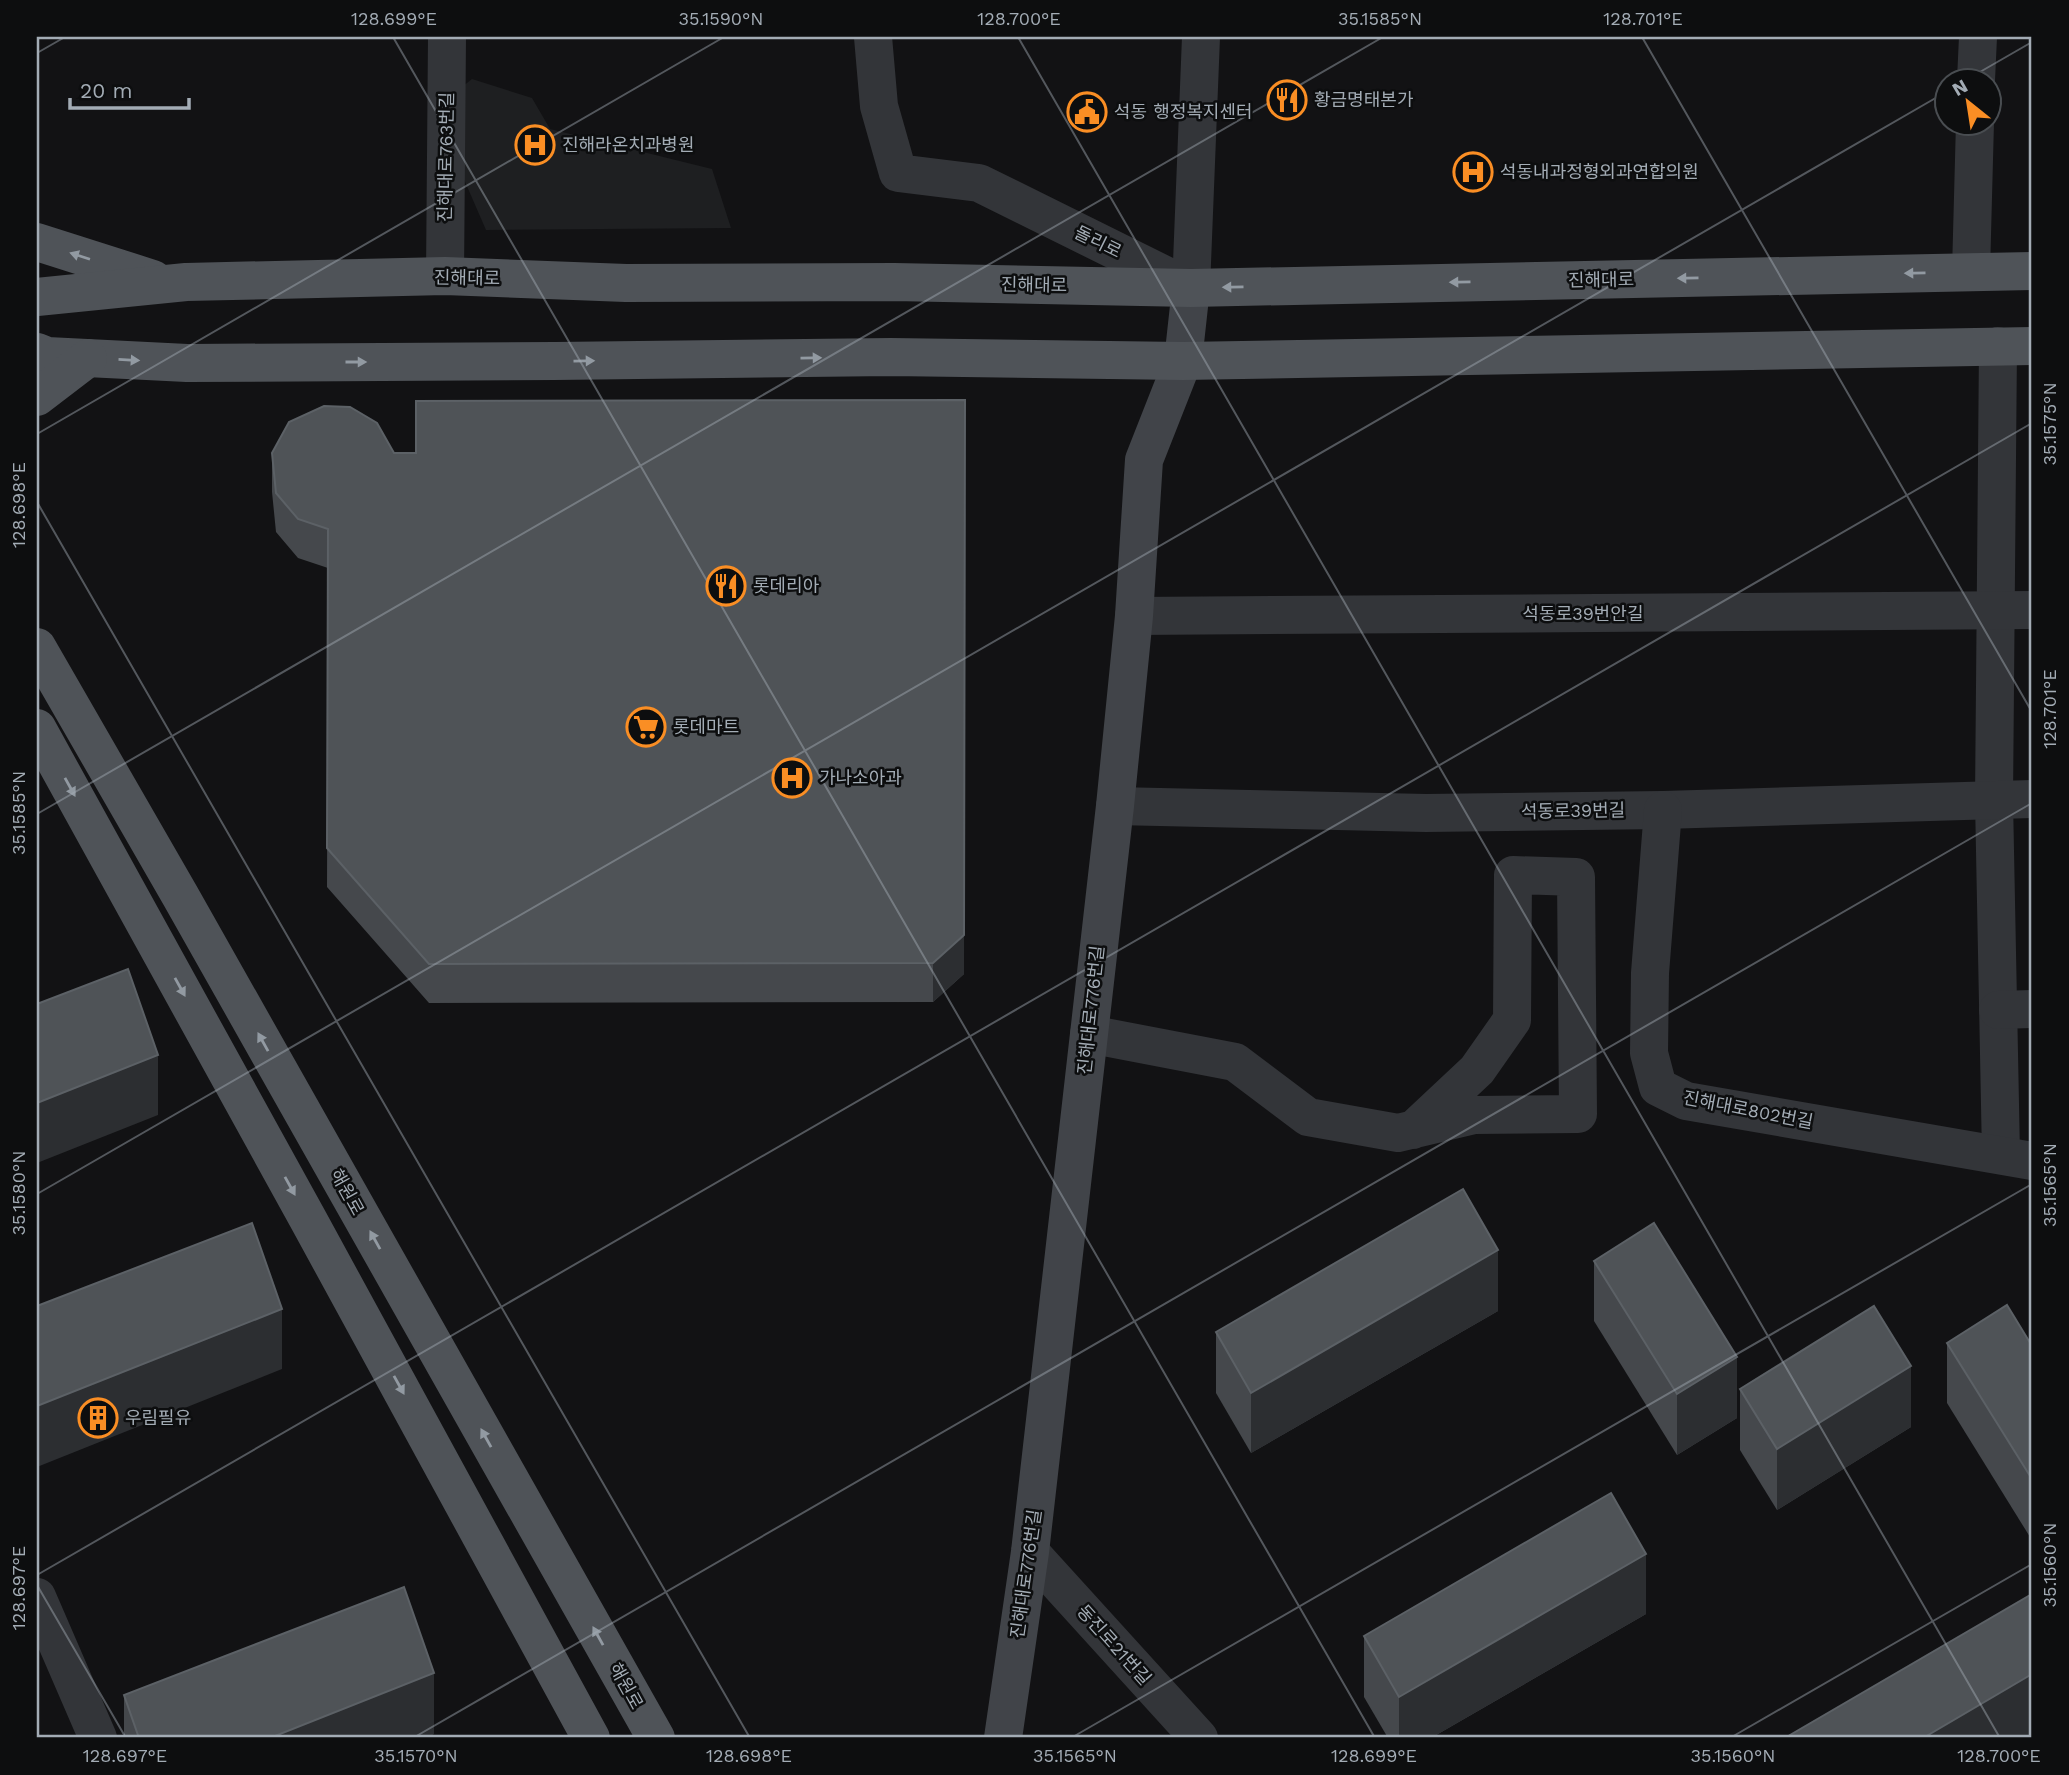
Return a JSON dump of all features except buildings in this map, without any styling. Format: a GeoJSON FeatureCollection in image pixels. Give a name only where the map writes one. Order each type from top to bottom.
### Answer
{"type":"FeatureCollection","features":[{"type":"Feature","properties":{"kind":"main road"},"geometry":{"type":"LineString","coordinates":[[37,242],[169,284]]}},
{"type":"Feature","properties":{"kind":"main road","name":"진해대로"},"geometry":{"type":"LineString","coordinates":[[37,298],[169,284],[445,276],[626,284],[894,282],[1191,288],[2032,271]]}},
{"type":"Feature","properties":{"kind":"main road","name":"진해대로776번길"},"geometry":{"type":"LineString","coordinates":[[1003,1738],[1030,1552],[1115,807],[1134,616],[1144,460],[1183,361],[1191,288]]}},
{"type":"Feature","properties":{"kind":"main road"},"geometry":{"type":"LineString","coordinates":[[37,352],[47,355],[187,363],[891,357],[1183,361],[2015,346]]}},
{"type":"Feature","properties":{"kind":"main road"},"geometry":{"type":"LineString","coordinates":[[37,397],[88,358]]}},
{"type":"Feature","properties":{"kind":"main road","name":"해원로"},"geometry":{"type":"LineString","coordinates":[[37,647],[656,1738]]}},
{"type":"Feature","properties":{"kind":"main road"},"geometry":{"type":"LineString","coordinates":[[37,728],[591,1738]]}},
{"type":"Feature","properties":{"kind":"street","name":"진해대로763번길"},"geometry":{"type":"LineString","coordinates":[[445,276],[447,37]]}},
{"type":"Feature","properties":{"kind":"street","name":"돌리로"},"geometry":{"type":"LineString","coordinates":[[873,37],[879,106],[898,173],[979,183],[1191,288]]}},
{"type":"Feature","properties":{"kind":"street"},"geometry":{"type":"LineString","coordinates":[[1191,288],[1201,37]]}},
{"type":"Feature","properties":{"kind":"street"},"geometry":{"type":"LineString","coordinates":[[1977,66],[1978,37]]}},
{"type":"Feature","properties":{"kind":"street"},"geometry":{"type":"LineString","coordinates":[[1971,272],[1975,136]]}},
{"type":"Feature","properties":{"kind":"street"},"geometry":{"type":"LineString","coordinates":[[2015,346],[1995,610],[1994,800],[2015,1010],[2017,1158]]}},
{"type":"Feature","properties":{"kind":"street","name":"석동로39번안길"},"geometry":{"type":"LineString","coordinates":[[1134,616],[2032,610]]}},
{"type":"Feature","properties":{"kind":"street","name":"석동로39번길"},"geometry":{"type":"LineString","coordinates":[[1115,807],[1426,813],[1663,810],[2032,799]]}},
{"type":"Feature","properties":{"kind":"street","name":"진해대로802번길"},"geometry":{"type":"LineString","coordinates":[[1663,810],[1649,1000],[1648,1053],[1658,1087],[1686,1101],[2017,1158]]}},
{"type":"Feature","properties":{"kind":"street"},"geometry":{"type":"LineString","coordinates":[[1089,1034],[1235,1062],[1308,1117],[1398,1133],[1474,1115],[1578,1114],[1576,877],[1514,875],[1513,1020],[1477,1070],[1413,1129]]}},
{"type":"Feature","properties":{"kind":"street","name":"동진로21번길"},"geometry":{"type":"LineString","coordinates":[[1030,1552],[1199,1738]]}},
{"type":"Feature","properties":{"kind":"street"},"geometry":{"type":"LineString","coordinates":[[37,1597],[98,1738]]}},
{"type":"Feature","properties":{"kind":"shaded area","name":"진해라온치과병원"},"geometry":{"type":"Polygon","coordinates":[[[472,79],[532,98],[550,129],[712,169],[731,228],[486,230],[456,161],[462,87],[472,79]]]}},
{"type":"Feature","properties":{"kind":"place","name":"황금명태본가"},"geometry":{"type":"Point","coordinates":[1287,100]}},
{"type":"Feature","properties":{"kind":"place","name":"석동 행정복지센터"},"geometry":{"type":"Point","coordinates":[1087,112]}},
{"type":"Feature","properties":{"kind":"place","name":"진해라온치과병원"},"geometry":{"type":"Point","coordinates":[535,145]}},
{"type":"Feature","properties":{"kind":"place","name":"석동내과정형외과연합의원"},"geometry":{"type":"Point","coordinates":[1473,172]}},
{"type":"Feature","properties":{"kind":"place","name":"롯데리아"},"geometry":{"type":"Point","coordinates":[726,586]}},
{"type":"Feature","properties":{"kind":"place","name":"롯데마트"},"geometry":{"type":"Point","coordinates":[646,727]}},
{"type":"Feature","properties":{"kind":"place","name":"가나소아과"},"geometry":{"type":"Point","coordinates":[792,778]}},
{"type":"Feature","properties":{"kind":"place","name":"우림필유"},"geometry":{"type":"Point","coordinates":[98,1418]}}]}
